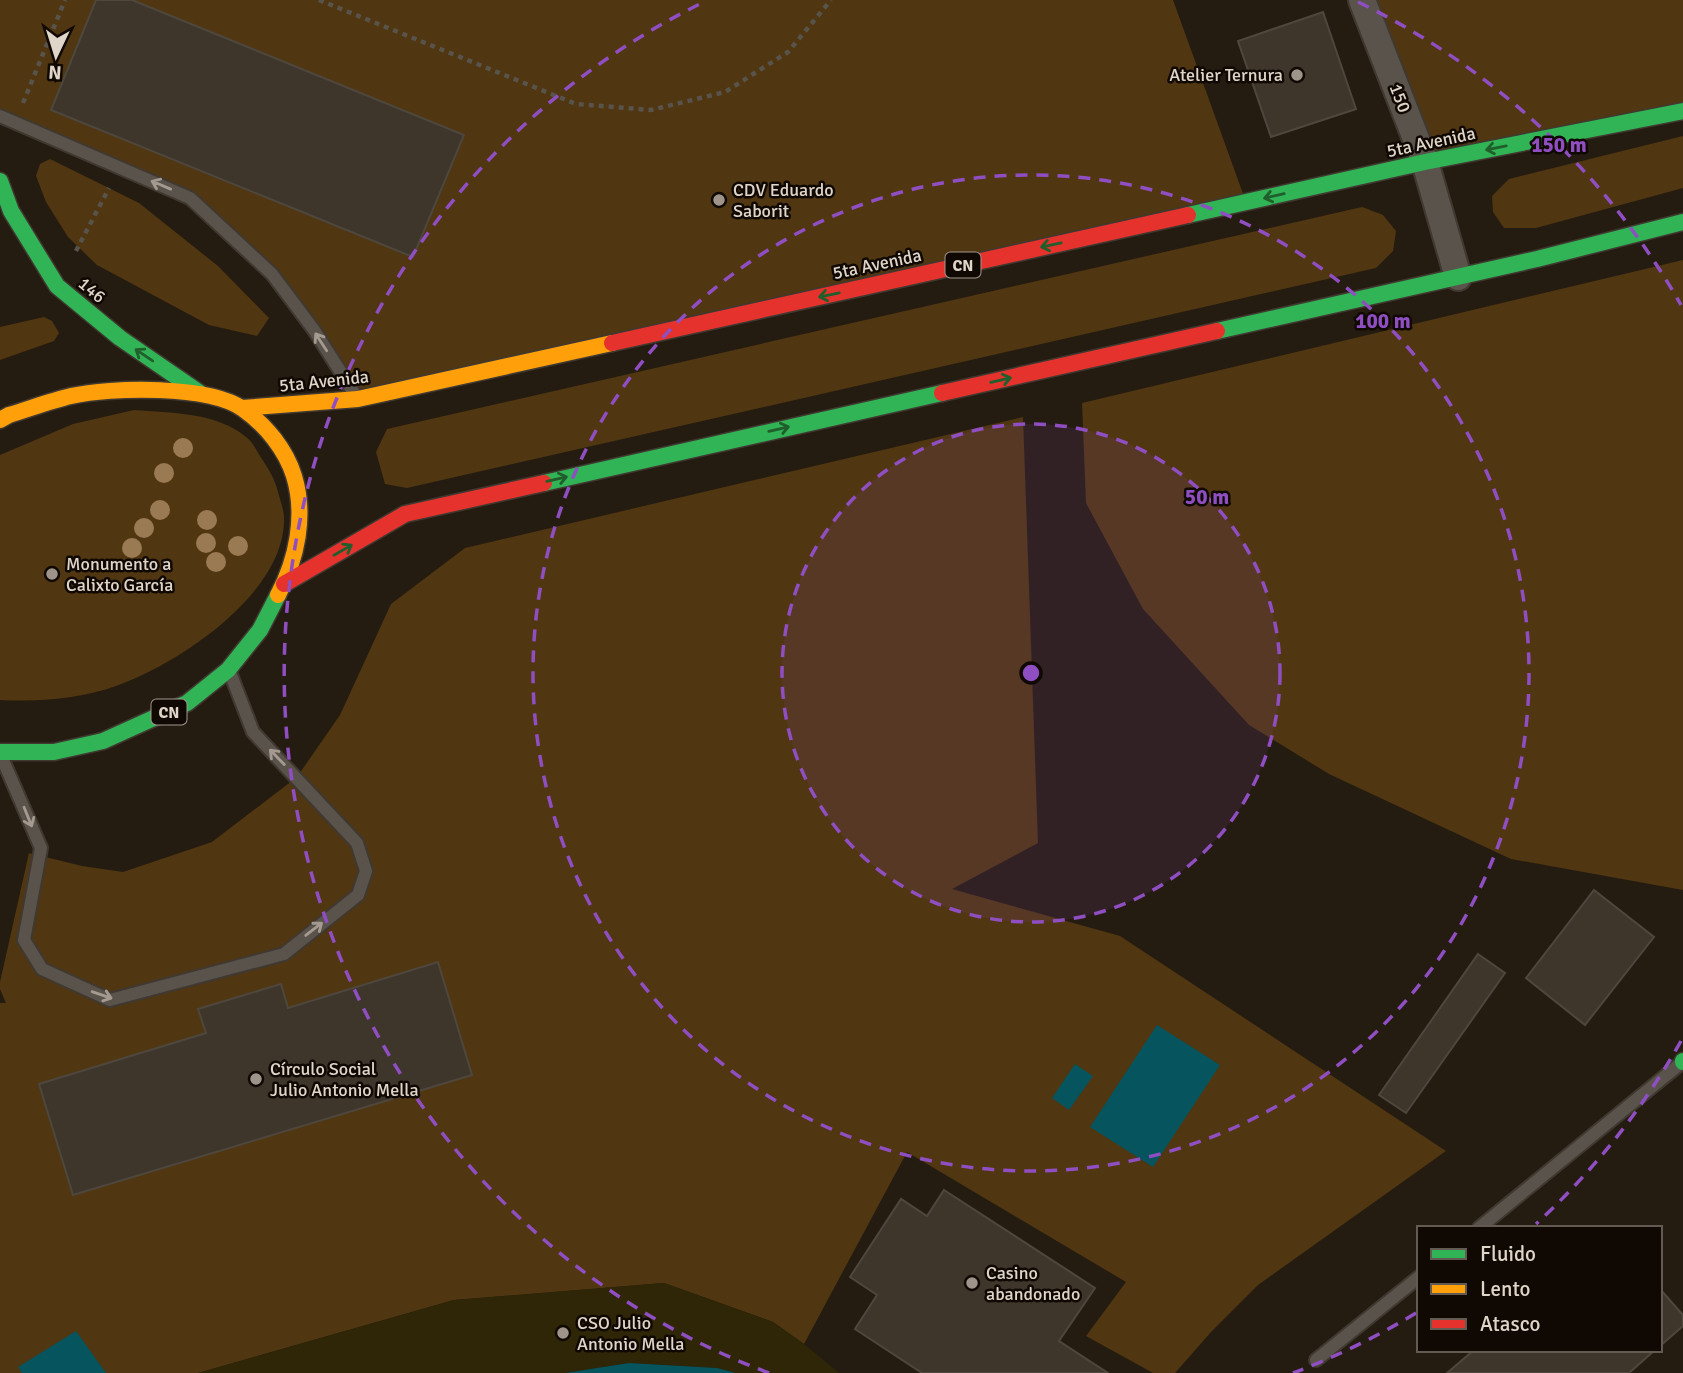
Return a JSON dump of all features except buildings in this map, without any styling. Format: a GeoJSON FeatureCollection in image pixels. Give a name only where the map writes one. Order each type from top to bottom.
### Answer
{"type":"FeatureCollection","features":[{"type":"Feature","properties":{"kind":"main road","name":"5ta Avenida"},"geometry":{"type":"LineString","coordinates":[[242,408],[358,399],[1425,162],[1683,111]]}},
{"type":"Feature","properties":{"kind":"main road","name":"146"},"geometry":{"type":"LineString","coordinates":[[0,181],[11,211],[57,286],[120,338],[200,393]]}},
{"type":"Feature","properties":{"kind":"main road"},"geometry":{"type":"LineString","coordinates":[[284,584],[405,513],[1458,277],[1683,222]]}},
{"type":"Feature","properties":{"kind":"main road","name":"CN"},"geometry":{"type":"LineString","coordinates":[[0,420],[72,396],[98,392],[124,389],[200,393],[242,408],[266,430],[289,460],[300,495],[298,541],[284,584],[260,630],[228,670],[187,704],[103,741],[54,752],[0,753]]}},
{"type":"Feature","properties":{"kind":"street","name":"150"},"geometry":{"type":"LineString","coordinates":[[1362,0],[1425,162],[1458,277]]}},
{"type":"Feature","properties":{"kind":"lane"},"geometry":{"type":"LineString","coordinates":[[0,116],[190,198],[272,274],[314,330],[358,399]]}},
{"type":"Feature","properties":{"kind":"lane"},"geometry":{"type":"LineString","coordinates":[[0,753],[41,848],[24,940],[42,969],[110,1000],[284,954],[358,895],[366,871],[357,843],[253,732],[228,670]]}},
{"type":"Feature","properties":{"kind":"lane"},"geometry":{"type":"LineString","coordinates":[[1481,1226],[1683,1062]]}},
{"type":"Feature","properties":{"kind":"lane"},"geometry":{"type":"LineString","coordinates":[[1316,1360],[1417,1279]]}},
{"type":"Feature","properties":{"kind":"path"},"geometry":{"type":"LineString","coordinates":[[14,123],[65,0]]}},
{"type":"Feature","properties":{"kind":"path"},"geometry":{"type":"LineString","coordinates":[[319,0],[576,103],[651,110],[725,92],[788,52],[831,0]]}},
{"type":"Feature","properties":{"kind":"path"},"geometry":{"type":"LineString","coordinates":[[57,286],[120,167]]}},
{"type":"Feature","properties":{"kind":"shaded area","name":"CDV Eduardo Saborit"},"geometry":{"type":"Polygon","coordinates":[[[0,0],[1173,0],[1246,202],[358,399],[272,274],[190,198],[0,116],[0,0]]]}},
{"type":"Feature","properties":{"kind":"shaded area"},"geometry":{"type":"Polygon","coordinates":[[[1362,0],[1683,0],[1683,111],[1425,162],[1362,0]]]}},
{"type":"Feature","properties":{"kind":"shaded area"},"geometry":{"type":"Polygon","coordinates":[[[1683,136],[1683,188],[1536,228],[1504,228],[1493,212],[1492,196],[1509,179],[1683,136]]]}},
{"type":"Feature","properties":{"kind":"shaded area"},"geometry":{"type":"Polygon","coordinates":[[[50,159],[139,203],[218,266],[269,318],[257,336],[209,325],[97,265],[68,237],[46,202],[36,176],[40,164],[50,159]]]}},
{"type":"Feature","properties":{"kind":"shaded area"},"geometry":{"type":"Polygon","coordinates":[[[1362,207],[1383,215],[1396,231],[1393,251],[1376,268],[407,488],[385,484],[376,452],[387,429],[1362,207]]]}},
{"type":"Feature","properties":{"kind":"shaded area"},"geometry":{"type":"Polygon","coordinates":[[[1683,260],[1683,890],[1511,859],[1329,774],[1249,725],[1143,609],[1086,503],[1082,403],[1683,260]]]}},
{"type":"Feature","properties":{"kind":"shaded area"},"geometry":{"type":"Polygon","coordinates":[[[44,317],[52,321],[59,333],[54,341],[0,360],[0,327],[44,317]]]}},
{"type":"Feature","properties":{"kind":"shaded area"},"geometry":{"type":"Polygon","coordinates":[[[134,410],[207,418],[234,429],[248,439],[277,487],[284,518],[280,546],[267,573],[248,598],[224,622],[169,661],[141,676],[88,694],[44,700],[0,700],[0,455],[73,424],[134,410]]]}},
{"type":"Feature","properties":{"kind":"shaded area"},"geometry":{"type":"Polygon","coordinates":[[[1023,417],[1038,843],[952,889],[1120,936],[1446,1151],[1258,1285],[1175,1373],[1153,1373],[1086,1336],[1126,1282],[907,1152],[804,1344],[773,1322],[664,1283],[454,1300],[198,1373],[0,1373],[0,1003],[6,1003],[0,982],[29,853],[82,866],[123,872],[212,842],[297,777],[340,715],[391,604],[465,548],[1023,417]]]}},
{"type":"Feature","properties":{"kind":"sand","name":"CSO Julio Antonio Mella"},"geometry":{"type":"Polygon","coordinates":[[[664,1283],[773,1322],[839,1373],[736,1373],[717,1368],[629,1363],[565,1373],[198,1373],[454,1300],[664,1283]]]}},
{"type":"Feature","properties":{"kind":"water"},"geometry":{"type":"Polygon","coordinates":[[[1157,1025],[1220,1065],[1153,1167],[1090,1127],[1157,1025]]]}},
{"type":"Feature","properties":{"kind":"water"},"geometry":{"type":"Polygon","coordinates":[[[1075,1064],[1093,1076],[1069,1110],[1052,1098],[1075,1064]]]}},
{"type":"Feature","properties":{"kind":"water"},"geometry":{"type":"Polygon","coordinates":[[[76,1331],[106,1373],[22,1373],[18,1367],[76,1331]]]}},
{"type":"Feature","properties":{"kind":"water"},"geometry":{"type":"Polygon","coordinates":[[[629,1363],[717,1368],[736,1373],[565,1373],[629,1363]]]}},
{"type":"Feature","properties":{"kind":"traffic: fast"},"geometry":{"type":"LineString","coordinates":[[1188,215],[1425,162],[1683,111]]}},
{"type":"Feature","properties":{"kind":"traffic: fast"},"geometry":{"type":"LineString","coordinates":[[0,181],[11,211],[57,286],[120,338],[200,393]]}},
{"type":"Feature","properties":{"kind":"traffic: fast"},"geometry":{"type":"LineString","coordinates":[[1217,331],[1537,259],[1683,222]]}},
{"type":"Feature","properties":{"kind":"traffic: fast"},"geometry":{"type":"LineString","coordinates":[[544,483],[942,393]]}},
{"type":"Feature","properties":{"kind":"traffic: fast"},"geometry":{"type":"LineString","coordinates":[[0,752],[54,752],[103,741],[187,703],[228,670],[260,630],[278,595]]}},
{"type":"Feature","properties":{"kind":"traffic: slow"},"geometry":{"type":"LineString","coordinates":[[242,408],[358,399],[612,343]]}},
{"type":"Feature","properties":{"kind":"traffic: slow"},"geometry":{"type":"LineString","coordinates":[[0,420],[63,398],[110,391],[184,392],[227,401],[243,409],[267,430],[280,448],[290,466],[298,491],[298,537],[290,567],[278,595]]}},
{"type":"Feature","properties":{"kind":"traffic: jam"},"geometry":{"type":"LineString","coordinates":[[612,343],[1188,215]]}},
{"type":"Feature","properties":{"kind":"traffic: jam"},"geometry":{"type":"LineString","coordinates":[[942,393],[1217,331]]}},
{"type":"Feature","properties":{"kind":"traffic: jam"},"geometry":{"type":"LineString","coordinates":[[284,584],[405,514],[544,483]]}},
{"type":"Feature","properties":{"kind":"place","name":"Atelier Ternura"},"geometry":{"type":"Point","coordinates":[1297,75]}},
{"type":"Feature","properties":{"kind":"place","name":"CDV Eduardo Saborit"},"geometry":{"type":"Point","coordinates":[719,200]}},
{"type":"Feature","properties":{"kind":"place","name":"Monumento a Calixto García"},"geometry":{"type":"Point","coordinates":[52,574]}},
{"type":"Feature","properties":{"kind":"place","name":"Círculo Social Julio Antonio Mella"},"geometry":{"type":"Point","coordinates":[256,1079]}},
{"type":"Feature","properties":{"kind":"place","name":"Casino abandonado"},"geometry":{"type":"Point","coordinates":[972,1283]}},
{"type":"Feature","properties":{"kind":"place","name":"CSO Julio Antonio Mella"},"geometry":{"type":"Point","coordinates":[563,1333]}}]}
